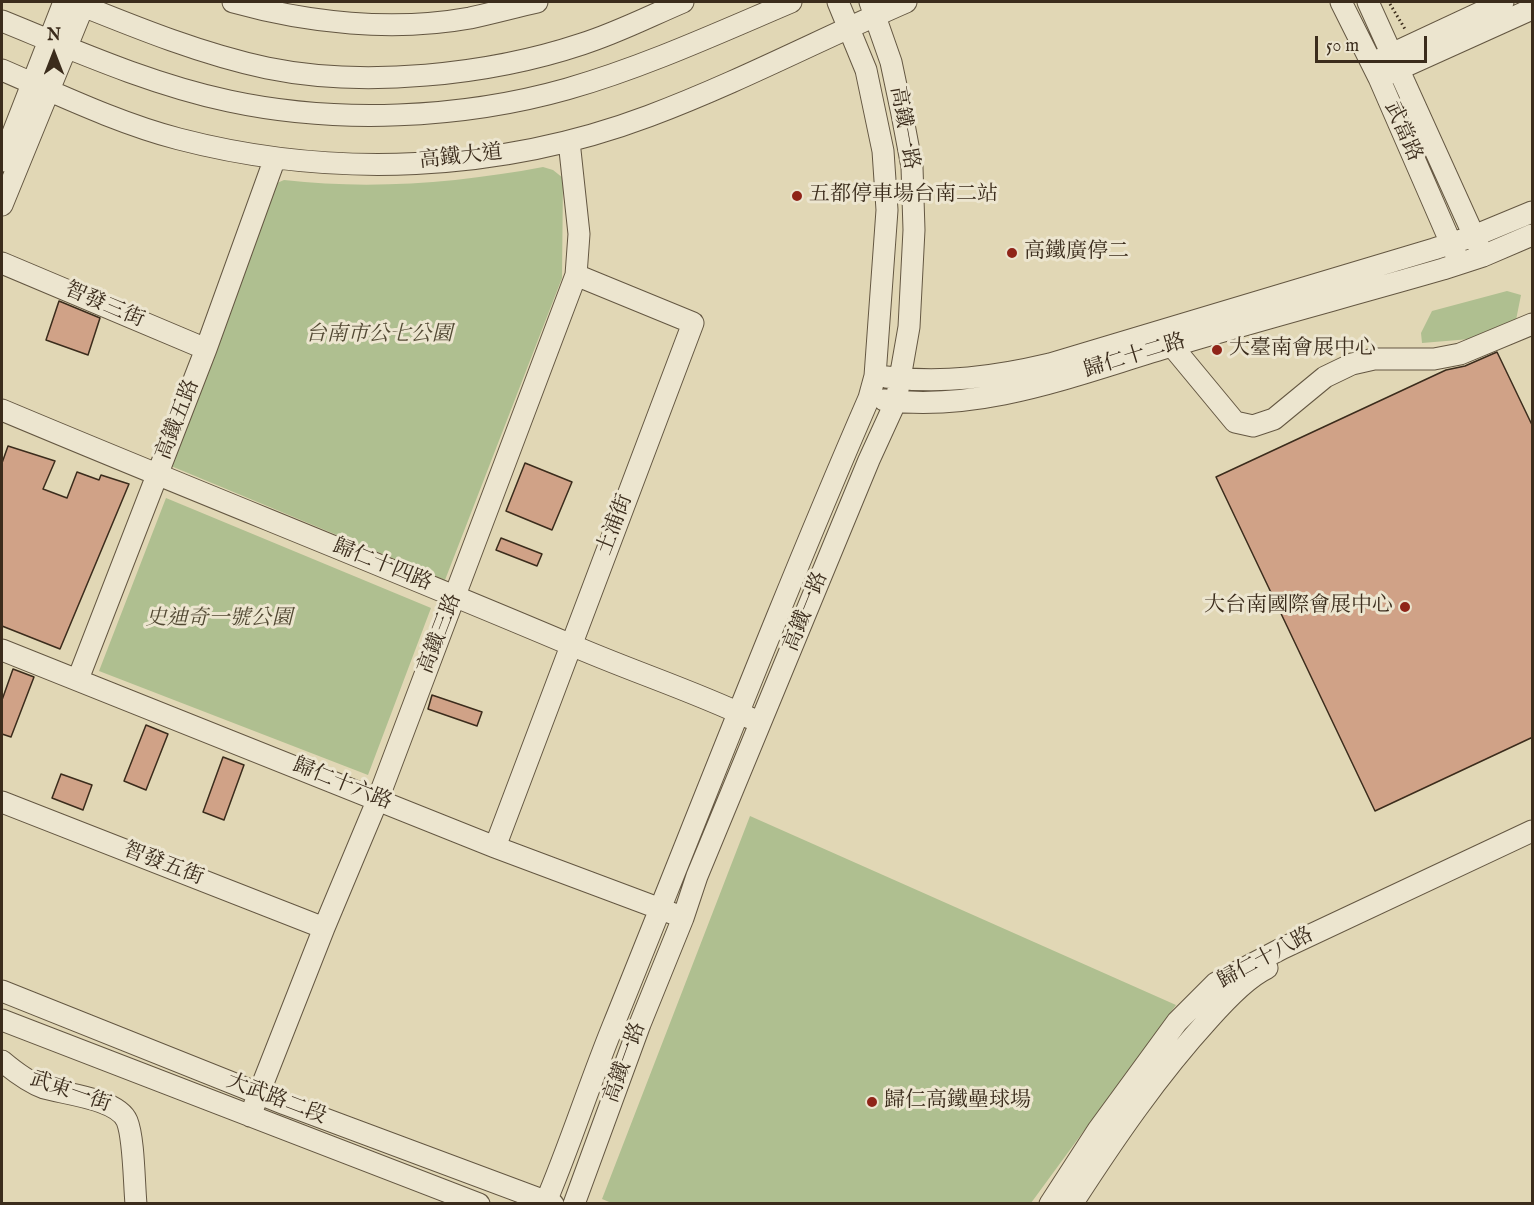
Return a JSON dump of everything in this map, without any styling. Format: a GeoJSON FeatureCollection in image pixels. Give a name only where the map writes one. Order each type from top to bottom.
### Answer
{"type":"FeatureCollection","features":[{"type":"Feature","properties":{"kind":"street"},"geometry":{"type":"LineString","coordinates":[[233,2],[289,15],[340,22],[385,24],[425,23],[468,18],[537,2]]}},
{"type":"Feature","properties":{"kind":"street"},"geometry":{"type":"LineString","coordinates":[[2,205],[41,87],[76,3],[182,43],[268,68],[312,74],[393,77],[444,73],[540,57],[585,43],[683,2]]}},
{"type":"Feature","properties":{"kind":"street"},"geometry":{"type":"LineString","coordinates":[[2,21],[177,88],[229,101],[281,110],[366,115],[443,111],[483,106],[565,90],[655,59],[791,2]]}},
{"type":"Feature","properties":{"kind":"street","name":"高鐵一路"},"geometry":{"type":"LineString","coordinates":[[548,1203],[612,1028],[661,910],[738,712],[869,398],[875,376],[888,210],[883,151],[866,70],[838,2]]}},
{"type":"Feature","properties":{"kind":"street","name":"高鐵大道"},"geometry":{"type":"LineString","coordinates":[[2,70],[126,122],[170,136],[275,158],[366,164],[418,163],[471,159],[569,141],[619,127],[680,104],[849,27],[872,8],[906,2]]}},
{"type":"Feature","properties":{"kind":"street","name":"武當路"},"geometry":{"type":"LineString","coordinates":[[1341,2],[1375,70],[1460,263]]}},
{"type":"Feature","properties":{"kind":"street","name":"武當路"},"geometry":{"type":"LineString","coordinates":[[1368,2],[1483,256]]}},
{"type":"Feature","properties":{"kind":"street"},"geometry":{"type":"LineString","coordinates":[[1395,61],[1413,44],[1503,2]]}},
{"type":"Feature","properties":{"kind":"street","name":"高鐵一路"},"geometry":{"type":"LineString","coordinates":[[574,1203],[697,876],[869,460],[896,401],[909,316],[914,230],[912,167],[891,62],[872,8]]}},
{"type":"Feature","properties":{"kind":"street"},"geometry":{"type":"LineString","coordinates":[[1375,70],[1533,9]]}},
{"type":"Feature","properties":{"kind":"street"},"geometry":{"type":"LineString","coordinates":[[2,160],[41,87]]}},
{"type":"Feature","properties":{"kind":"street","name":"高鐵三路"},"geometry":{"type":"LineString","coordinates":[[250,1116],[378,799],[576,275],[579,234],[569,141]]}},
{"type":"Feature","properties":{"kind":"street","name":"高鐵五路"},"geometry":{"type":"LineString","coordinates":[[78,679],[206,349],[275,158]]}},
{"type":"Feature","properties":{"kind":"street","name":"歸仁十二路"},"geometry":{"type":"LineString","coordinates":[[875,376],[942,381],[1011,374],[1040,367],[1451,244],[1533,212]]}},
{"type":"Feature","properties":{"kind":"street","name":"歸仁十二路"},"geometry":{"type":"LineString","coordinates":[[869,398],[896,401],[944,401],[1019,391],[1460,263],[1533,235]]}},
{"type":"Feature","properties":{"kind":"street","name":"智發三街"},"geometry":{"type":"LineString","coordinates":[[2,263],[206,349]]}},
{"type":"Feature","properties":{"kind":"street","name":"土浦街"},"geometry":{"type":"LineString","coordinates":[[495,847],[693,322],[576,275]]}},
{"type":"Feature","properties":{"kind":"street"},"geometry":{"type":"LineString","coordinates":[[1172,345],[1235,422],[1252,426],[1274,419],[1324,377],[1352,364],[1374,359],[1434,359],[1460,354],[1533,324]]}},
{"type":"Feature","properties":{"kind":"street","name":"歸仁十四路"},"geometry":{"type":"LineString","coordinates":[[2,410],[157,476],[456,596],[761,723]]}},
{"type":"Feature","properties":{"kind":"street","name":"歸仁十六路"},"geometry":{"type":"LineString","coordinates":[[2,650],[495,847],[683,918]]}},
{"type":"Feature","properties":{"kind":"street","name":"智發五街"},"geometry":{"type":"LineString","coordinates":[[2,802],[324,928]]}},
{"type":"Feature","properties":{"kind":"street","name":"歸仁十八路"},"geometry":{"type":"LineString","coordinates":[[1050,1203],[1098,1130],[1177,1022],[1216,983],[1283,948],[1533,831]]}},
{"type":"Feature","properties":{"kind":"street","name":"歸仁十八路"},"geometry":{"type":"LineString","coordinates":[[1072,1203],[1124,1123],[1188,1041],[1225,1001],[1262,970],[1533,844]]}},
{"type":"Feature","properties":{"kind":"street","name":"大武路二段"},"geometry":{"type":"LineString","coordinates":[[2,991],[259,1094],[548,1203]]}},
{"type":"Feature","properties":{"kind":"street","name":"大武路二段"},"geometry":{"type":"LineString","coordinates":[[2,1020],[479,1203]]}},
{"type":"Feature","properties":{"kind":"street","name":"武東一街"},"geometry":{"type":"LineString","coordinates":[[2,1062],[24,1079],[45,1088],[78,1095],[120,1110],[127,1121],[130,1136],[136,1203]]}},
{"type":"Feature","properties":{"kind":"path"},"geometry":{"type":"LineString","coordinates":[[1388,2],[1413,44]]}},
{"type":"Feature","properties":{"kind":"green space","name":"台南市公七公園"},"geometry":{"type":"Polygon","coordinates":[[[543,167],[553,170],[563,178],[562,278],[445,580],[171,466],[277,183],[284,180],[349,184],[414,183],[479,177],[543,167]]]}},
{"type":"Feature","properties":{"kind":"green space"},"geometry":{"type":"Polygon","coordinates":[[[1507,291],[1521,295],[1516,320],[1470,339],[1422,343],[1421,333],[1432,311],[1507,291]]]}},
{"type":"Feature","properties":{"kind":"green space","name":"史迪奇一號公園"},"geometry":{"type":"Polygon","coordinates":[[[166,498],[431,608],[368,775],[99,671],[166,498]]]}},
{"type":"Feature","properties":{"kind":"green space","name":"歸仁高鐵壘球場"},"geometry":{"type":"Polygon","coordinates":[[[750,816],[1176,1005],[1031,1203],[614,1204],[602,1199],[750,816]]]}},
{"type":"Feature","properties":{"kind":"building"},"geometry":{"type":"Polygon","coordinates":[[[59,301],[100,318],[88,355],[46,340],[59,301]]]}},
{"type":"Feature","properties":{"kind":"building","name":"大台南國際會展中心"},"geometry":{"type":"Polygon","coordinates":[[[1497,352],[1533,427],[1533,737],[1375,811],[1216,477],[1446,370],[1465,366],[1497,352]]]}},
{"type":"Feature","properties":{"kind":"building"},"geometry":{"type":"Polygon","coordinates":[[[8,446],[55,461],[43,489],[67,498],[77,472],[99,480],[101,475],[129,484],[60,649],[2,626],[2,463],[8,446]]]}},
{"type":"Feature","properties":{"kind":"building"},"geometry":{"type":"Polygon","coordinates":[[[525,463],[572,482],[552,530],[506,511],[525,463]]]}},
{"type":"Feature","properties":{"kind":"building"},"geometry":{"type":"Polygon","coordinates":[[[501,538],[542,554],[537,566],[496,550],[501,538]]]}},
{"type":"Feature","properties":{"kind":"building"},"geometry":{"type":"Polygon","coordinates":[[[13,669],[34,677],[11,737],[2,734],[2,700],[13,669]]]}},
{"type":"Feature","properties":{"kind":"building"},"geometry":{"type":"Polygon","coordinates":[[[432,695],[482,712],[477,726],[428,709],[432,695]]]}},
{"type":"Feature","properties":{"kind":"building"},"geometry":{"type":"Polygon","coordinates":[[[146,725],[168,734],[146,790],[124,781],[146,725]]]}},
{"type":"Feature","properties":{"kind":"building"},"geometry":{"type":"Polygon","coordinates":[[[223,757],[244,765],[224,820],[203,812],[223,757]]]}},
{"type":"Feature","properties":{"kind":"building"},"geometry":{"type":"Polygon","coordinates":[[[61,774],[92,785],[83,810],[52,798],[61,774]]]}},
{"type":"Feature","properties":{"kind":"place","name":"五都停車場台南二站"},"geometry":{"type":"Point","coordinates":[797,196]}},
{"type":"Feature","properties":{"kind":"place","name":"高鐵廣停二"},"geometry":{"type":"Point","coordinates":[1012,253]}},
{"type":"Feature","properties":{"kind":"place","name":"大臺南會展中心"},"geometry":{"type":"Point","coordinates":[1217,350]}},
{"type":"Feature","properties":{"kind":"place","name":"大台南國際會展中心"},"geometry":{"type":"Point","coordinates":[1405,607]}},
{"type":"Feature","properties":{"kind":"place","name":"歸仁高鐵壘球場"},"geometry":{"type":"Point","coordinates":[872,1102]}}]}
